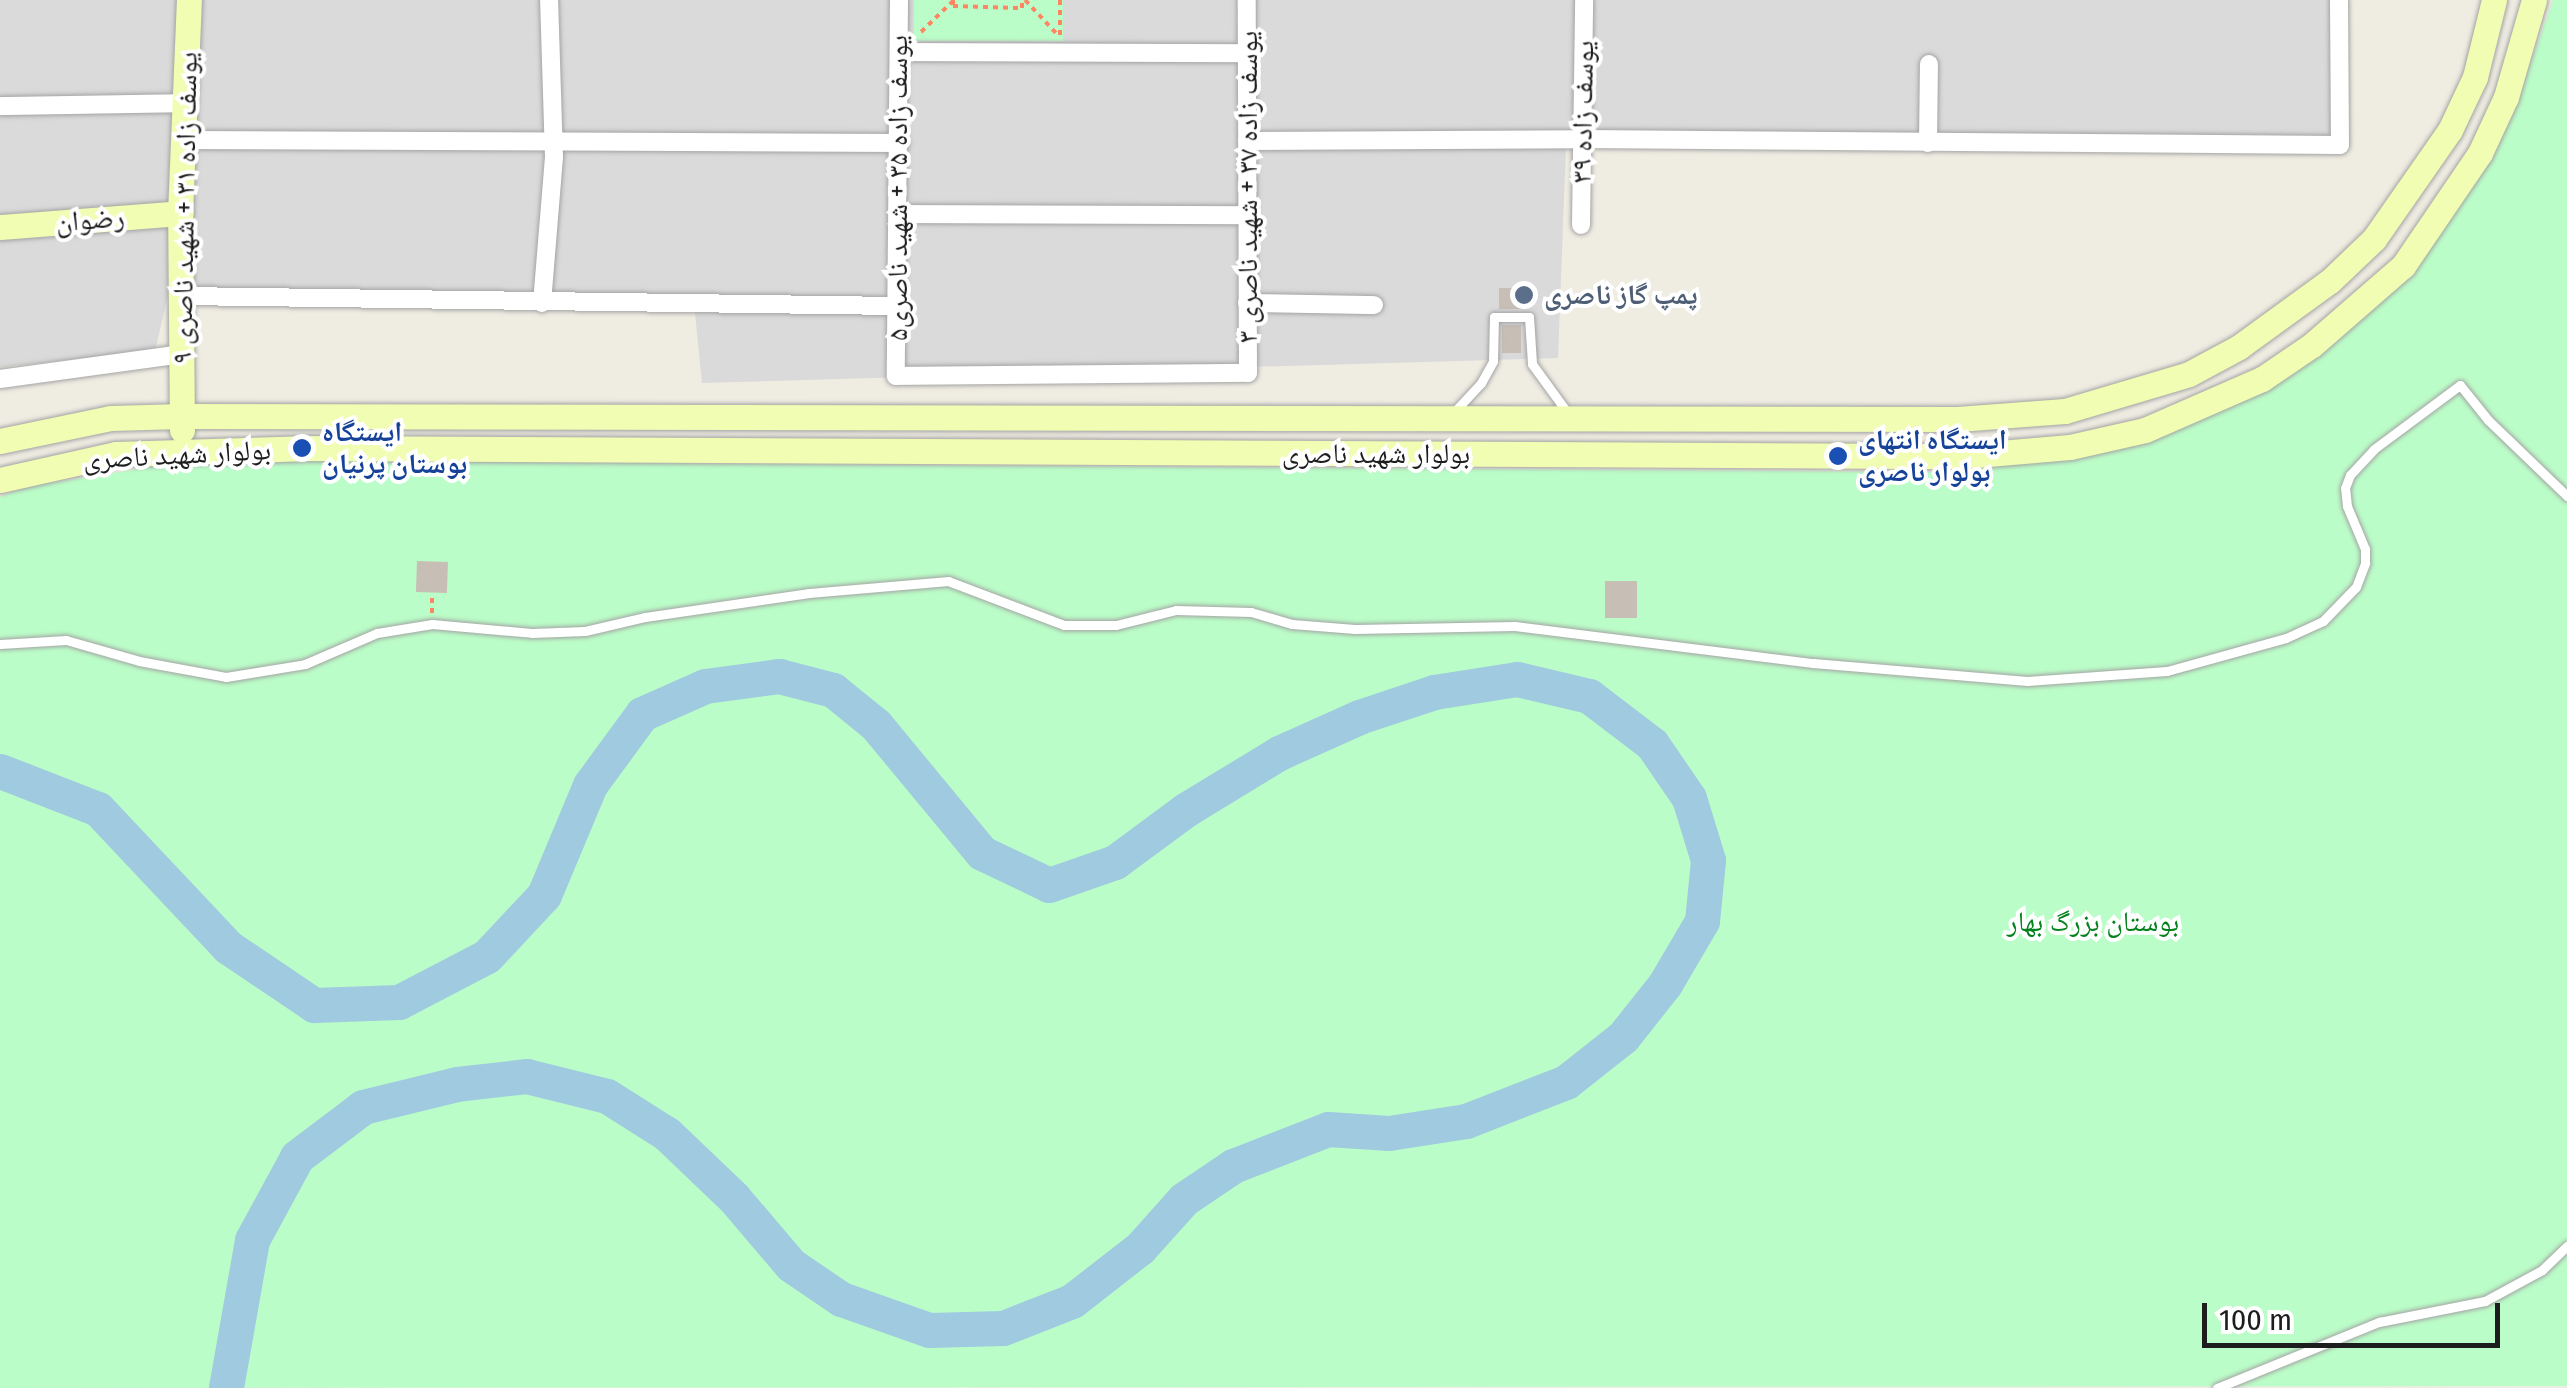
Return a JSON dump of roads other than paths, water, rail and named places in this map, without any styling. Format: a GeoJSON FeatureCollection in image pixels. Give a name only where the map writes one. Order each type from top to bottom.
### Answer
{"type":"FeatureCollection","features":[{"type":"Feature","properties":{"kind":"main road","name":"یوسف زاده ۳۱ + شهید ناصری ۹"},"geometry":{"type":"LineString","coordinates":[[182,450],[180,213],[189,0]]}},
{"type":"Feature","properties":{"kind":"main road","name":"بولوار شهید ناصری"},"geometry":{"type":"LineString","coordinates":[[0,441],[111,418],[182,416],[1957,418],[2065,411],[2189,374],[2288,315],[2374,239],[2450,130],[2475,77],[2494,0]]}},
{"type":"Feature","properties":{"kind":"main road","name":"بولوار شهید ناصری"},"geometry":{"type":"LineString","coordinates":[[0,480],[72,461],[182,450],[1965,456],[2070,447],[2145,430],[2262,379],[2312,346],[2402,266],[2480,154],[2506,97],[2534,0]]}},
{"type":"Feature","properties":{"kind":"main road","name":"رضوان"},"geometry":{"type":"LineString","coordinates":[[0,227],[180,213]]}},
{"type":"Feature","properties":{"kind":"main road"},"geometry":{"type":"LineString","coordinates":[[1205,415],[1206,453]]}},
{"type":"Feature","properties":{"kind":"street"},"geometry":{"type":"LineString","coordinates":[[542,303],[553,141],[549,0]]}},
{"type":"Feature","properties":{"kind":"street","name":"یوسف زاده ۳۵ + شهید ناصری۵"},"geometry":{"type":"LineString","coordinates":[[896,376],[899,0]]}},
{"type":"Feature","properties":{"kind":"street","name":"یوسف زاده ۳۷ + شهید ناصری ۳"},"geometry":{"type":"LineString","coordinates":[[896,376],[1248,373],[1248,0]]}},
{"type":"Feature","properties":{"kind":"street","name":"یوسف زاده ۳۹"},"geometry":{"type":"LineString","coordinates":[[1581,225],[1584,0]]}},
{"type":"Feature","properties":{"kind":"street"},"geometry":{"type":"LineString","coordinates":[[1246,142],[1583,139],[2340,145],[2340,0]]}},
{"type":"Feature","properties":{"kind":"street"},"geometry":{"type":"LineString","coordinates":[[900,52],[1247,53]]}},
{"type":"Feature","properties":{"kind":"street"},"geometry":{"type":"LineString","coordinates":[[1928,143],[1929,64]]}},
{"type":"Feature","properties":{"kind":"street"},"geometry":{"type":"LineString","coordinates":[[0,106],[186,103]]}},
{"type":"Feature","properties":{"kind":"street"},"geometry":{"type":"LineString","coordinates":[[184,140],[900,143]]}},
{"type":"Feature","properties":{"kind":"street"},"geometry":{"type":"LineString","coordinates":[[899,214],[1246,215]]}},
{"type":"Feature","properties":{"kind":"street"},"geometry":{"type":"LineString","coordinates":[[182,296],[897,306]]}},
{"type":"Feature","properties":{"kind":"street"},"geometry":{"type":"LineString","coordinates":[[1247,303],[1374,305]]}},
{"type":"Feature","properties":{"kind":"street"},"geometry":{"type":"LineString","coordinates":[[0,378],[182,354]]}},
{"type":"Feature","properties":{"kind":"lane"},"geometry":{"type":"LineString","coordinates":[[1450,416],[1481,383],[1493,360],[1494,317],[1530,317],[1532,364],[1570,417]]}},
{"type":"Feature","properties":{"kind":"lane"},"geometry":{"type":"LineString","coordinates":[[0,644],[66,640],[139,661],[226,676],[305,664],[377,633],[432,624],[532,633],[585,632],[645,617],[791,596],[948,581],[1064,625],[1116,625],[1176,610],[1252,612],[1292,624],[1356,629],[1515,626],[1814,663],[2028,681],[2167,670],[2272,643],[2323,620],[2356,588],[2366,564],[2365,549],[2347,506],[2345,488],[2350,475],[2374,449],[2460,384],[2488,420],[2567,496]]}},
{"type":"Feature","properties":{"kind":"lane"},"geometry":{"type":"LineString","coordinates":[[2218,1388],[2379,1322],[2485,1301],[2542,1270],[2567,1246]]}},
{"type":"Feature","properties":{"kind":"waterway"},"geometry":{"type":"LineString","coordinates":[[0,771],[98,809],[228,947],[314,1005],[399,1002],[487,956],[544,895],[590,785],[642,714],[705,686],[779,676],[833,690],[876,725],[982,853],[1049,885],[1115,862],[1187,809],[1279,753],[1359,717],[1434,692],[1517,679],[1589,696],[1652,744],[1689,798],[1708,860],[1702,921],[1665,984],[1623,1037],[1566,1082],[1466,1121],[1389,1133],[1328,1129],[1233,1166],[1184,1199],[1140,1248],[1072,1301],[1003,1328],[929,1330],[841,1299],[791,1265],[734,1198],[667,1134],[607,1096],[527,1076],[457,1084],[363,1107],[297,1157],[252,1240],[226,1388]]}},
{"type":"Feature","properties":{"kind":"place","name":"پمپ گاز ناصری"},"geometry":{"type":"Point","coordinates":[1524,295]}},
{"type":"Feature","properties":{"kind":"place","name":"ایستگاه بوستان پرنیان"},"geometry":{"type":"Point","coordinates":[302,448]}},
{"type":"Feature","properties":{"kind":"place","name":"ایستگاه انتهای بولوار ناصری"},"geometry":{"type":"Point","coordinates":[1838,456]}},
{"type":"Feature","properties":{"kind":"park label","name":"بوستان بزرگ بهار"},"geometry":{"type":"Point","coordinates":[2093,922]}}]}
